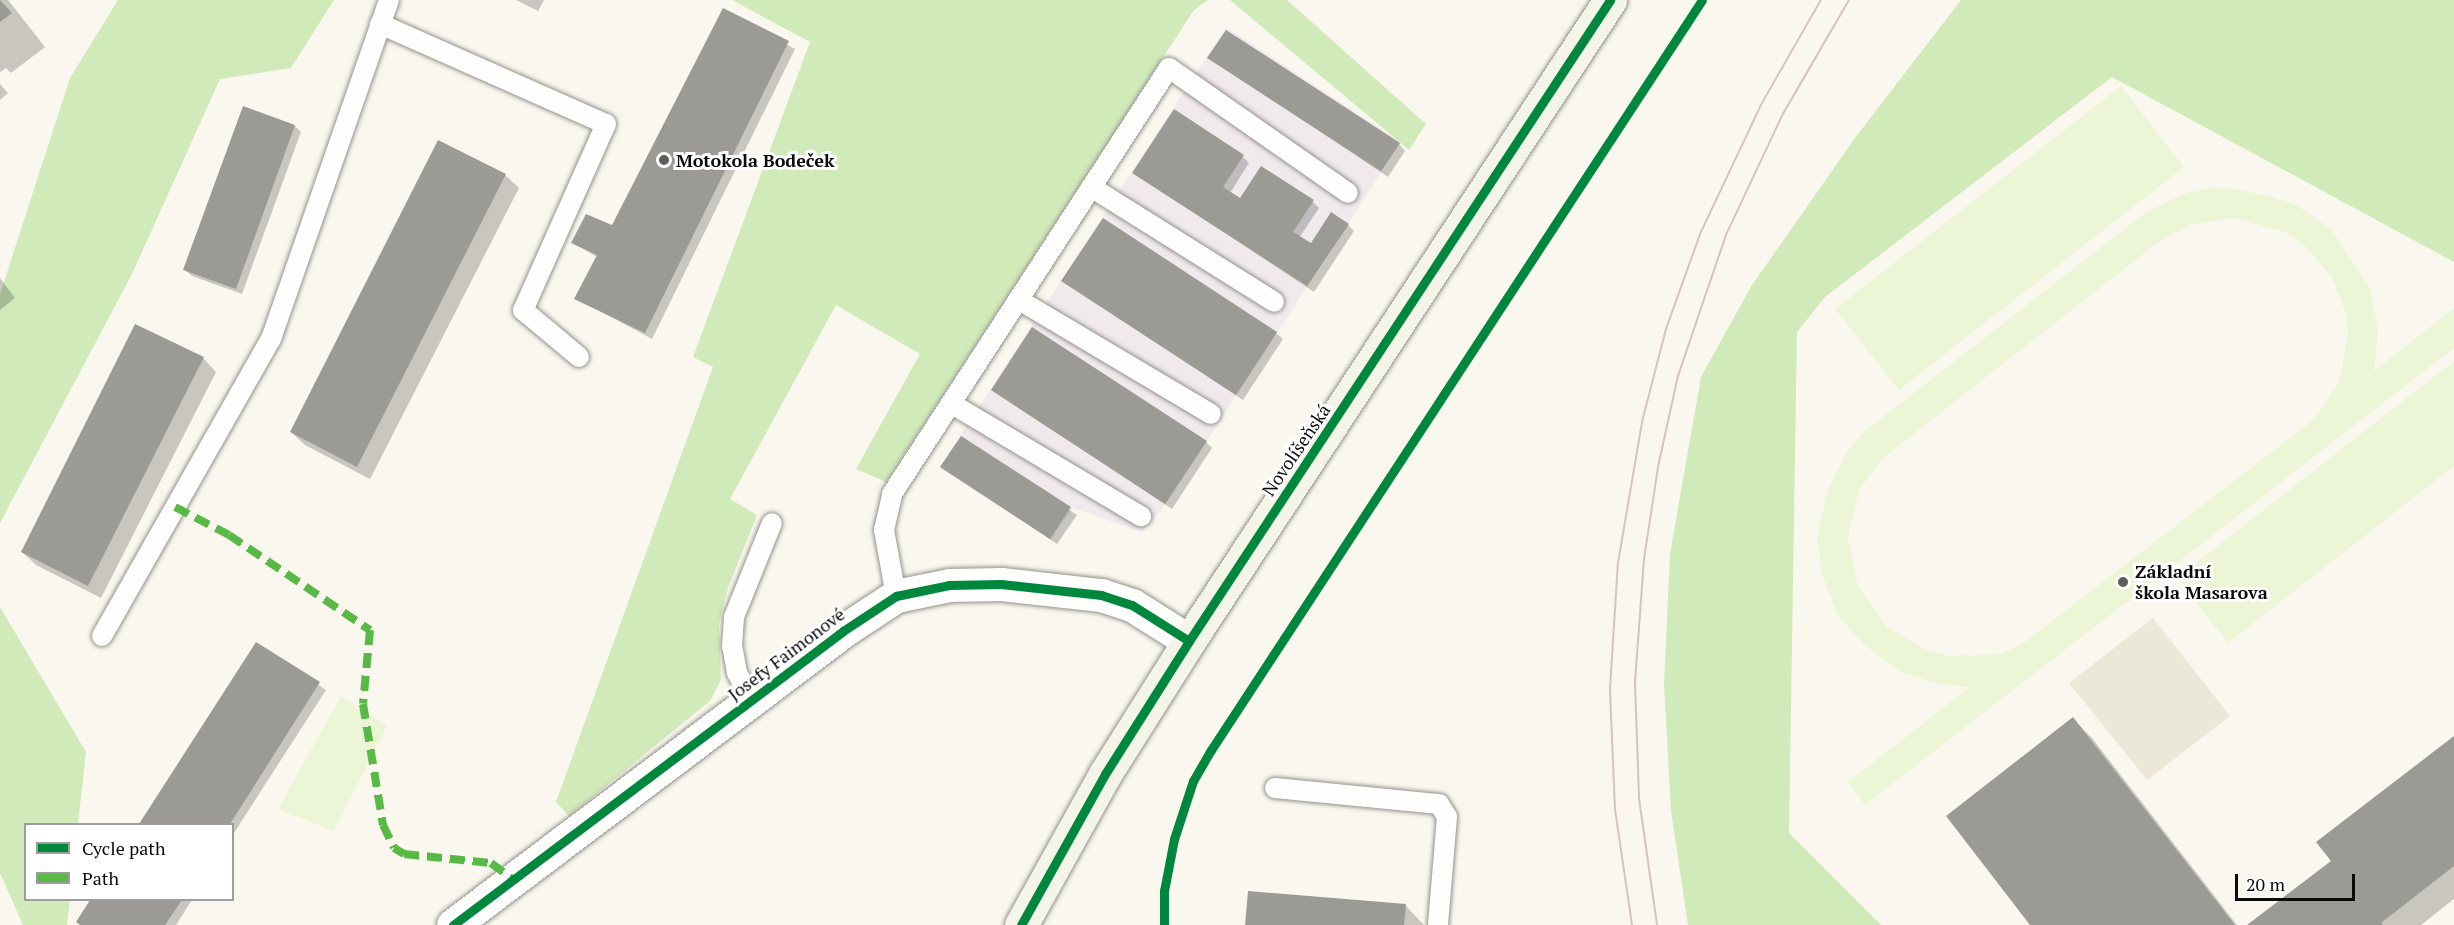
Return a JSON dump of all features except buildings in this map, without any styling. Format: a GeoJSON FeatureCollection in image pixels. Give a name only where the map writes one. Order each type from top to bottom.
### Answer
{"type":"FeatureCollection","features":[{"type":"Feature","properties":{"kind":"street","name":"Novolíšeňská"},"geometry":{"type":"LineString","coordinates":[[1021,925],[1106,774],[1189,641],[1610,0]]}},
{"type":"Feature","properties":{"kind":"street","name":"Josefy Faimonové"},"geometry":{"type":"LineString","coordinates":[[453,925],[752,702],[843,631],[896,596],[950,585],[1001,585],[1101,595],[1132,605],[1189,641]]}},
{"type":"Feature","properties":{"kind":"lane"},"geometry":{"type":"LineString","coordinates":[[102,636],[271,339],[389,0]]}},
{"type":"Feature","properties":{"kind":"lane"},"geometry":{"type":"LineString","coordinates":[[380,24],[606,124],[523,309],[579,357]]}},
{"type":"Feature","properties":{"kind":"lane"},"geometry":{"type":"LineString","coordinates":[[896,596],[884,530],[892,494],[1169,68],[1348,193]]}},
{"type":"Feature","properties":{"kind":"lane"},"geometry":{"type":"LineString","coordinates":[[1091,187],[1274,302]]}},
{"type":"Feature","properties":{"kind":"lane"},"geometry":{"type":"LineString","coordinates":[[1019,300],[1211,414]]}},
{"type":"Feature","properties":{"kind":"lane"},"geometry":{"type":"LineString","coordinates":[[952,404],[1141,516]]}},
{"type":"Feature","properties":{"kind":"lane"},"geometry":{"type":"LineString","coordinates":[[752,702],[737,673],[732,646],[734,617],[772,523]]}},
{"type":"Feature","properties":{"kind":"lane"},"geometry":{"type":"LineString","coordinates":[[1275,788],[1439,804],[1447,817],[1438,925]]}},
{"type":"Feature","properties":{"kind":"shaded area"},"geometry":{"type":"Polygon","coordinates":[[[1226,27],[1401,142],[1166,504],[1142,532],[1073,508],[1051,540],[939,468],[1226,27]]]}},
{"type":"Feature","properties":{"kind":"shaded area"},"geometry":{"type":"Polygon","coordinates":[[[2153,618],[2230,716],[2147,780],[2069,683],[2153,618]]]}},
{"type":"Feature","properties":{"kind":"green space"},"geometry":{"type":"Polygon","coordinates":[[[118,0],[334,0],[291,68],[220,79],[132,274],[0,523],[0,294],[70,78],[118,0]]]}},
{"type":"Feature","properties":{"kind":"green space"},"geometry":{"type":"Polygon","coordinates":[[[732,0],[1208,0],[1194,10],[886,482],[856,469],[920,354],[836,305],[730,499],[757,515],[728,588],[719,624],[721,680],[710,701],[569,816],[556,802],[713,367],[693,357],[810,42],[732,0]]]}},
{"type":"Feature","properties":{"kind":"green space"},"geometry":{"type":"Polygon","coordinates":[[[1230,0],[1287,0],[1426,124],[1409,150],[1230,0]]]}},
{"type":"Feature","properties":{"kind":"green space"},"geometry":{"type":"Polygon","coordinates":[[[1961,0],[2454,0],[2454,262],[2112,77],[1825,297],[1797,332],[1789,833],[1881,925],[1688,925],[1671,811],[1664,684],[1670,554],[1701,377],[1752,285],[1855,138],[1961,0]]]}},
{"type":"Feature","properties":{"kind":"green space"},"geometry":{"type":"Polygon","coordinates":[[[2121,86],[2184,167],[1899,390],[1835,309],[2121,86]]]}},
{"type":"Feature","properties":{"kind":"green space"},"geometry":{"type":"Polygon","coordinates":[[[2210,188],[2236,189],[2272,197],[2296,205],[2331,229],[2371,290],[2378,331],[2374,371],[2454,308],[2454,348],[1865,805],[1848,782],[1970,687],[1938,684],[1901,672],[1866,646],[1838,616],[1822,574],[1817,536],[1828,490],[1848,450],[1865,431],[2145,213],[2186,193],[2210,188]],[[2234,218],[2193,224],[2161,240],[1883,458],[1859,490],[1848,538],[1858,586],[1887,627],[1924,649],[1949,656],[2001,654],[2021,645],[2308,424],[2323,407],[2339,382],[2348,334],[2346,314],[2332,277],[2304,245],[2285,232],[2234,218]]]}},
{"type":"Feature","properties":{"kind":"green space"},"geometry":{"type":"Polygon","coordinates":[[[2454,361],[2454,466],[2228,643],[2177,578],[2454,361]]]}},
{"type":"Feature","properties":{"kind":"green space"},"geometry":{"type":"Polygon","coordinates":[[[0,607],[86,752],[78,823],[24,823],[24,901],[70,901],[67,925],[23,925],[0,873],[0,607]]]}},
{"type":"Feature","properties":{"kind":"green space"},"geometry":{"type":"Polygon","coordinates":[[[341,696],[387,726],[334,831],[278,809],[341,696]]]}},
{"type":"Feature","properties":{"kind":"tram line"},"geometry":{"type":"LineString","coordinates":[[1632,925],[1615,810],[1610,689],[1618,563],[1642,422],[1666,329],[1701,232],[1761,105],[1821,0]]}},
{"type":"Feature","properties":{"kind":"tram line"},"geometry":{"type":"LineString","coordinates":[[1657,925],[1639,798],[1635,682],[1644,559],[1658,467],[1678,376],[1726,235],[1783,114],[1849,0]]}},
{"type":"Feature","properties":{"kind":"marked path"},"geometry":{"type":"LineString","coordinates":[[175,507],[229,535],[370,630],[363,704],[383,825],[394,848],[404,854],[491,863],[512,879]]}},
{"type":"Feature","properties":{"kind":"cycle path"},"geometry":{"type":"LineString","coordinates":[[1021,925],[1105,774],[1189,641],[1610,0]]}},
{"type":"Feature","properties":{"kind":"cycle path"},"geometry":{"type":"LineString","coordinates":[[1164,925],[1164,891],[1174,839],[1193,781],[1211,750],[1702,0]]}},
{"type":"Feature","properties":{"kind":"cycle path"},"geometry":{"type":"LineString","coordinates":[[453,925],[843,631],[896,596],[949,585],[1001,584],[1101,595],[1132,605],[1189,641]]}},
{"type":"Feature","properties":{"kind":"place","name":"Motokola Bodeček"},"geometry":{"type":"Point","coordinates":[664,160]}},
{"type":"Feature","properties":{"kind":"place","name":"Základní škola Masarova"},"geometry":{"type":"Point","coordinates":[2123,582]}}]}
